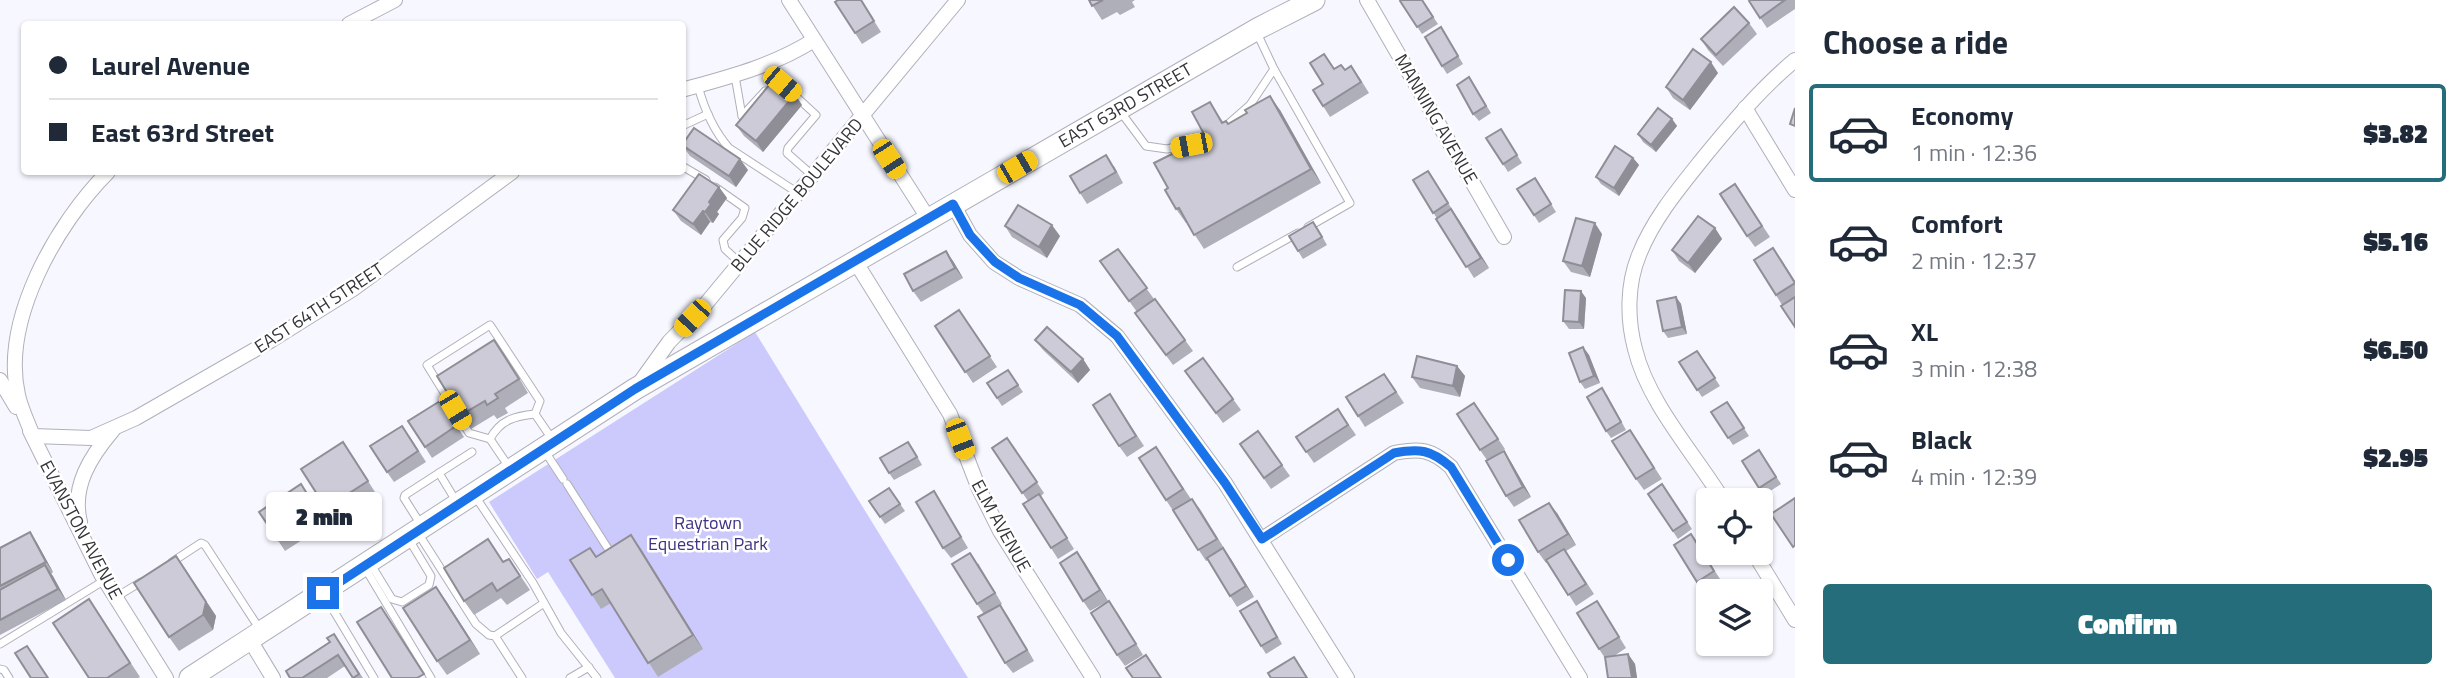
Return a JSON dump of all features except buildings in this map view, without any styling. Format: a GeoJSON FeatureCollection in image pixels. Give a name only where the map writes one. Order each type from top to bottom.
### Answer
{"type":"FeatureCollection","features":[{"type":"Feature","properties":{"kind":"main road","name":"EAST 63RD STREET"},"geometry":{"type":"LineString","coordinates":[[190,678],[635,389],[1256,30],[1314,0]]}},
{"type":"Feature","properties":{"kind":"street"},"geometry":{"type":"LineString","coordinates":[[355,21],[395,0]]}},
{"type":"Feature","properties":{"kind":"street"},"geometry":{"type":"LineString","coordinates":[[789,0],[928,218]]}},
{"type":"Feature","properties":{"kind":"street","name":"BLUE RIDGE BOULEVARD"},"geometry":{"type":"LineString","coordinates":[[635,389],[669,342],[740,263],[958,0]]}},
{"type":"Feature","properties":{"kind":"street","name":"MANNING AVENUE"},"geometry":{"type":"LineString","coordinates":[[1367,0],[1504,237]]}},
{"type":"Feature","properties":{"kind":"street"},"geometry":{"type":"LineString","coordinates":[[686,89],[735,76],[790,56],[814,40]]}},
{"type":"Feature","properties":{"kind":"street"},"geometry":{"type":"LineString","coordinates":[[1715,488],[1669,420],[1644,375],[1635,350],[1630,307],[1631,286],[1639,255],[1682,185],[1745,108],[1795,60]]}},
{"type":"Feature","properties":{"kind":"street"},"geometry":{"type":"LineString","coordinates":[[1745,108],[1795,190]]}},
{"type":"Feature","properties":{"kind":"street"},"geometry":{"type":"LineString","coordinates":[[33,436],[18,395],[15,369],[18,341],[33,282],[72,212],[105,175]]}},
{"type":"Feature","properties":{"kind":"street","name":"EAST 64TH STREET"},"geometry":{"type":"LineString","coordinates":[[33,436],[91,438],[248,354],[353,289],[508,175]]}},
{"type":"Feature","properties":{"kind":"street"},"geometry":{"type":"LineString","coordinates":[[953,204],[970,235],[995,262],[1019,278],[1080,305],[1117,336],[1225,483],[1347,678]]}},
{"type":"Feature","properties":{"kind":"street","name":"ELM AVENUE"},"geometry":{"type":"LineString","coordinates":[[855,261],[950,414],[979,489],[1000,531],[1093,678]]}},
{"type":"Feature","properties":{"kind":"street","name":"EVANSTON AVENUE"},"geometry":{"type":"LineString","coordinates":[[0,380],[33,436],[105,580],[166,678]]}},
{"type":"Feature","properties":{"kind":"street","name":"EAST 64TH STREET"},"geometry":{"type":"LineString","coordinates":[[85,540],[78,512],[79,486],[92,456],[115,427]]}},
{"type":"Feature","properties":{"kind":"street"},"geometry":{"type":"LineString","coordinates":[[1262,539],[1394,453],[1420,450],[1438,456],[1451,467],[1580,678]]}},
{"type":"Feature","properties":{"kind":"street"},"geometry":{"type":"LineString","coordinates":[[1761,565],[1795,620]]}},
{"type":"Feature","properties":{"kind":"street"},"geometry":{"type":"LineString","coordinates":[[256,636],[274,678]]}},
{"type":"Feature","properties":{"kind":"lane"},"geometry":{"type":"LineString","coordinates":[[1237,267],[1350,203],[1274,69],[1256,30]]}},
{"type":"Feature","properties":{"kind":"lane"},"geometry":{"type":"LineString","coordinates":[[1226,127],[1250,105],[1274,69]]}},
{"type":"Feature","properties":{"kind":"lane"},"geometry":{"type":"LineString","coordinates":[[735,76],[742,116],[768,88],[778,85],[816,115],[788,148],[787,153],[813,175]]}},
{"type":"Feature","properties":{"kind":"lane"},"geometry":{"type":"LineString","coordinates":[[698,86],[708,114],[729,148],[798,193]]}},
{"type":"Feature","properties":{"kind":"lane"},"geometry":{"type":"LineString","coordinates":[[1119,109],[1146,146],[1167,149],[1191,145],[1208,137]]}},
{"type":"Feature","properties":{"kind":"lane"},"geometry":{"type":"LineString","coordinates":[[686,124],[708,114]]}},
{"type":"Feature","properties":{"kind":"lane"},"geometry":{"type":"LineString","coordinates":[[686,169],[745,208],[742,218],[723,240],[725,249],[740,263]]}},
{"type":"Feature","properties":{"kind":"lane"},"geometry":{"type":"LineString","coordinates":[[512,470],[491,439],[469,433],[427,365],[490,326],[540,401],[535,414],[565,482],[613,557]]}},
{"type":"Feature","properties":{"kind":"lane"},"geometry":{"type":"LineString","coordinates":[[491,439],[496,427],[515,416],[535,414]]}},
{"type":"Feature","properties":{"kind":"lane"},"geometry":{"type":"LineString","coordinates":[[366,564],[397,602],[402,602],[429,585],[431,576],[404,498],[472,452]]}},
{"type":"Feature","properties":{"kind":"lane"},"geometry":{"type":"LineString","coordinates":[[439,473],[466,500],[544,603],[561,633],[597,678]]}},
{"type":"Feature","properties":{"kind":"lane"},"geometry":{"type":"LineString","coordinates":[[416,532],[476,624],[489,635],[495,636],[544,603]]}},
{"type":"Feature","properties":{"kind":"lane"},"geometry":{"type":"LineString","coordinates":[[160,569],[201,544],[205,545],[256,636]]}},
{"type":"Feature","properties":{"kind":"lane"},"geometry":{"type":"LineString","coordinates":[[366,564],[431,678]]}},
{"type":"Feature","properties":{"kind":"lane"},"geometry":{"type":"LineString","coordinates":[[116,597],[150,576]]}},
{"type":"Feature","properties":{"kind":"lane"},"geometry":{"type":"LineString","coordinates":[[0,644],[105,580]]}},
{"type":"Feature","properties":{"kind":"lane"},"geometry":{"type":"LineString","coordinates":[[323,593],[374,678]]}},
{"type":"Feature","properties":{"kind":"lane"},"geometry":{"type":"LineString","coordinates":[[495,636],[522,678]]}},
{"type":"Feature","properties":{"kind":"lane"},"geometry":{"type":"LineString","coordinates":[[570,678],[589,667]]}},
{"type":"Feature","properties":{"kind":"lane"},"geometry":{"type":"LineString","coordinates":[[0,670],[4,670],[9,678]]}},
{"type":"Feature","properties":{"kind":"green space","name":"Raytown Equestrian Park"},"geometry":{"type":"Polygon","coordinates":[[[755,332],[968,678],[615,678],[548,572],[537,579],[489,502],[755,332]]]}},
{"type":"Feature","properties":{"kind":"route"},"geometry":{"type":"LineString","coordinates":[[323,593],[635,389],[953,204],[970,235],[995,262],[1019,278],[1080,305],[1117,336],[1225,483],[1262,539],[1394,453],[1416,449],[1438,456],[1451,467],[1508,560]]}}]}
